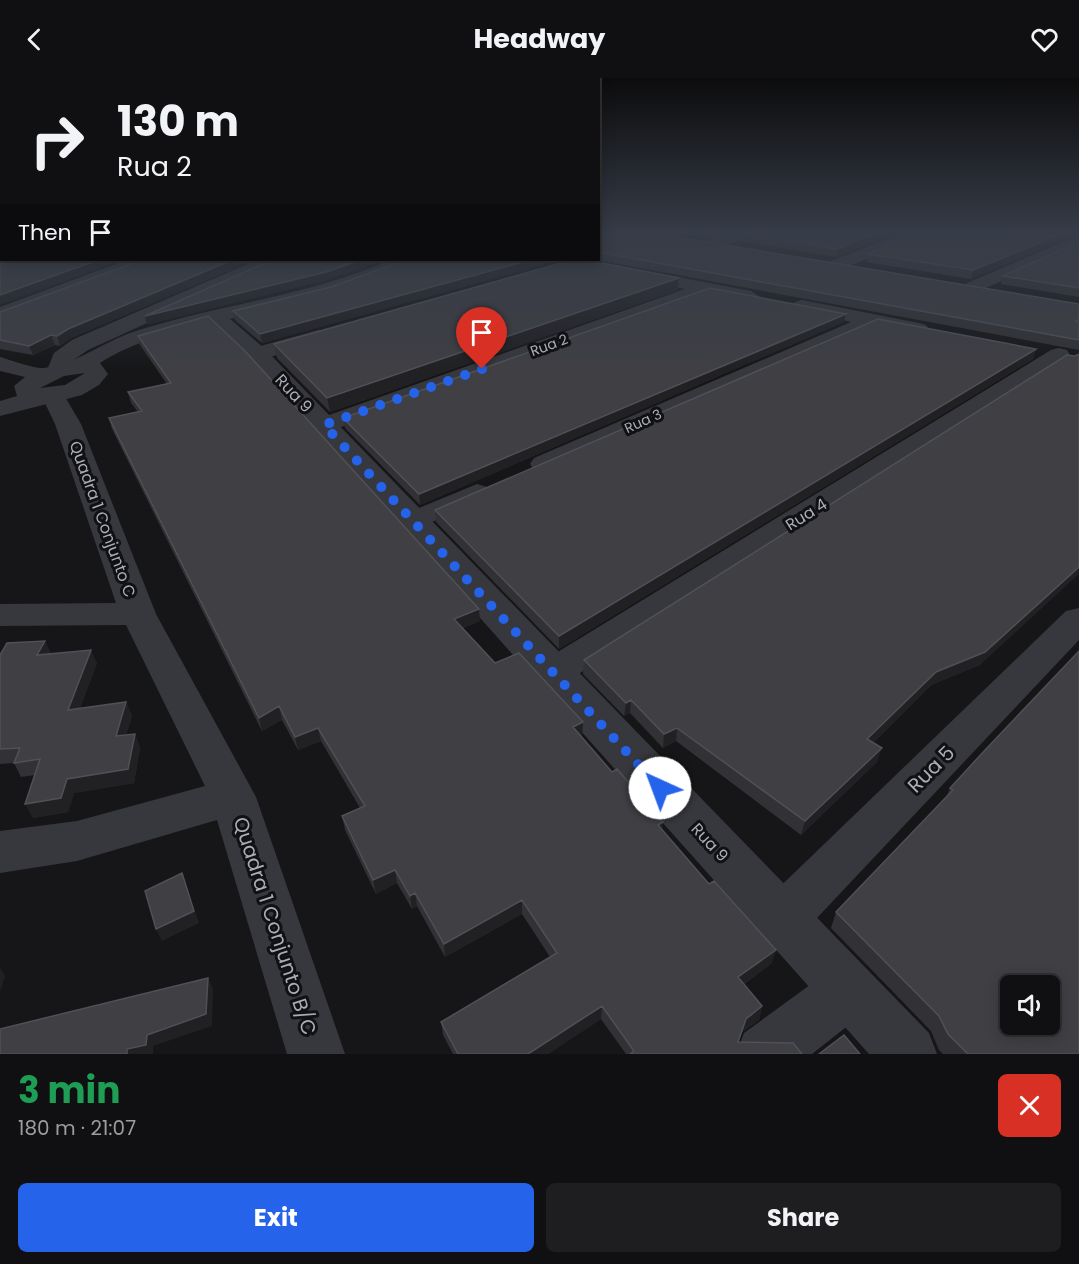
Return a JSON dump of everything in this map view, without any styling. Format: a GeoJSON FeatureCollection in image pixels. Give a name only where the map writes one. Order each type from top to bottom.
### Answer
{"type":"FeatureCollection","features":[{"type":"Feature","properties":{"kind":"street"},"geometry":{"type":"LineString","coordinates":[[0,314],[93,279]]}},
{"type":"Feature","properties":{"kind":"street"},"geometry":{"type":"LineString","coordinates":[[0,409],[45,385],[62,358],[80,345],[229,279]]}},
{"type":"Feature","properties":{"kind":"street"},"geometry":{"type":"LineString","coordinates":[[68,424],[85,374],[112,346],[215,316],[364,279]]}},
{"type":"Feature","properties":{"kind":"street"},"geometry":{"type":"LineString","coordinates":[[653,279],[942,333]]}},
{"type":"Feature","properties":{"kind":"street"},"geometry":{"type":"LineString","coordinates":[[973,287],[992,279]]}},
{"type":"Feature","properties":{"kind":"street"},"geometry":{"type":"LineString","coordinates":[[951,284],[1008,293]]}},
{"type":"Feature","properties":{"kind":"street","name":"Rua 2"},"geometry":{"type":"LineString","coordinates":[[324,425],[706,288]]}},
{"type":"Feature","properties":{"kind":"street","name":"Rua 9"},"geometry":{"type":"LineString","coordinates":[[215,316],[257,354],[324,425],[908,1054]]}},
{"type":"Feature","properties":{"kind":"street","name":"Rua 3"},"geometry":{"type":"LineString","coordinates":[[413,521],[872,320]]}},
{"type":"Feature","properties":{"kind":"street"},"geometry":{"type":"LineString","coordinates":[[257,354],[337,331]]}},
{"type":"Feature","properties":{"kind":"street","name":"Rua 4"},"geometry":{"type":"LineString","coordinates":[[552,673],[1058,355]]}},
{"type":"Feature","properties":{"kind":"street"},"geometry":{"type":"LineString","coordinates":[[0,364],[45,385]]}},
{"type":"Feature","properties":{"kind":"street"},"geometry":{"type":"LineString","coordinates":[[0,404],[45,385],[85,374]]}},
{"type":"Feature","properties":{"kind":"street","name":"Quadra 1 Conjunto C"},"geometry":{"type":"LineString","coordinates":[[45,385],[68,424],[138,614],[233,797]]}},
{"type":"Feature","properties":{"kind":"street"},"geometry":{"type":"LineString","coordinates":[[0,615],[138,614]]}},
{"type":"Feature","properties":{"kind":"street","name":"Rua 5"},"geometry":{"type":"LineString","coordinates":[[782,919],[1079,619]]}},
{"type":"Feature","properties":{"kind":"street"},"geometry":{"type":"LineString","coordinates":[[0,852],[77,841],[233,797]]}},
{"type":"Feature","properties":{"kind":"street","name":"Quadra 1 Conjunto B/C"},"geometry":{"type":"LineString","coordinates":[[233,797],[316,1054]]}},
{"type":"Feature","properties":{"kind":"street"},"geometry":{"type":"LineString","coordinates":[[765,1054],[849,990]]}},
{"type":"Feature","properties":{"kind":"building"},"geometry":{"type":"Polygon","coordinates":[[[0,279],[46,279],[0,295],[0,279]]]}},
{"type":"Feature","properties":{"kind":"building"},"geometry":{"type":"Polygon","coordinates":[[[91,279],[188,279],[29,346],[0,340],[0,312],[91,279]]]}},
{"type":"Feature","properties":{"kind":"building"},"geometry":{"type":"Polygon","coordinates":[[[230,279],[299,279],[145,316],[230,279]]]}},
{"type":"Feature","properties":{"kind":"building"},"geometry":{"type":"Polygon","coordinates":[[[354,279],[462,279],[260,334],[233,311],[331,287],[354,279]]]}},
{"type":"Feature","properties":{"kind":"building"},"geometry":{"type":"Polygon","coordinates":[[[506,279],[677,279],[327,398],[274,344],[506,279]]]}},
{"type":"Feature","properties":{"kind":"building"},"geometry":{"type":"Polygon","coordinates":[[[743,279],[926,279],[1079,304],[1079,319],[1076,321],[1079,322],[1079,340],[743,279]]]}},
{"type":"Feature","properties":{"kind":"building"},"geometry":{"type":"Polygon","coordinates":[[[1019,279],[1079,279],[1079,288],[1019,279]]]}},
{"type":"Feature","properties":{"kind":"building"},"geometry":{"type":"Polygon","coordinates":[[[710,288],[846,314],[419,494],[343,418],[710,288]]]}},
{"type":"Feature","properties":{"kind":"building"},"geometry":{"type":"Polygon","coordinates":[[[208,316],[245,351],[479,609],[454,619],[495,663],[519,653],[583,722],[573,727],[612,772],[617,769],[663,822],[658,825],[709,884],[714,881],[776,950],[738,977],[762,1006],[746,1019],[738,1042],[793,1043],[802,1054],[630,1054],[634,1051],[602,1006],[528,1054],[458,1054],[441,1022],[557,953],[522,900],[444,944],[415,893],[410,896],[395,870],[373,880],[342,816],[365,806],[318,728],[295,737],[279,706],[259,718],[109,418],[142,411],[128,392],[171,383],[138,336],[208,316]]]}},
{"type":"Feature","properties":{"kind":"building"},"geometry":{"type":"Polygon","coordinates":[[[878,319],[1036,349],[559,636],[435,510],[878,319]]]}},
{"type":"Feature","properties":{"kind":"building"},"geometry":{"type":"Polygon","coordinates":[[[1079,354],[1079,567],[985,652],[936,672],[867,739],[882,748],[805,821],[677,728],[664,734],[631,700],[626,703],[584,660],[1067,355],[1079,354]]]}},
{"type":"Feature","properties":{"kind":"building"},"geometry":{"type":"Polygon","coordinates":[[[45,641],[37,655],[91,650],[68,710],[126,702],[116,736],[135,734],[128,769],[67,779],[61,798],[25,804],[40,759],[14,763],[20,748],[0,749],[0,655],[7,643],[45,641]]]}},
{"type":"Feature","properties":{"kind":"building"},"geometry":{"type":"Polygon","coordinates":[[[1079,651],[1079,1054],[968,1054],[948,1034],[939,1016],[836,912],[953,790],[950,788],[1079,651]]]}},
{"type":"Feature","properties":{"kind":"building"},"geometry":{"type":"Polygon","coordinates":[[[182,873],[194,911],[156,929],[145,891],[182,873]]]}},
{"type":"Feature","properties":{"kind":"building"},"geometry":{"type":"Polygon","coordinates":[[[208,978],[206,1014],[147,1035],[146,1045],[127,1049],[127,1054],[0,1054],[0,1029],[208,978]]]}},
{"type":"Feature","properties":{"kind":"building"},"geometry":{"type":"Polygon","coordinates":[[[844,1035],[860,1054],[819,1054],[844,1035]]]}},
{"type":"Feature","properties":{"kind":"route"},"geometry":{"type":"LineString","coordinates":[[482,369],[324,425],[660,788]]}}]}
